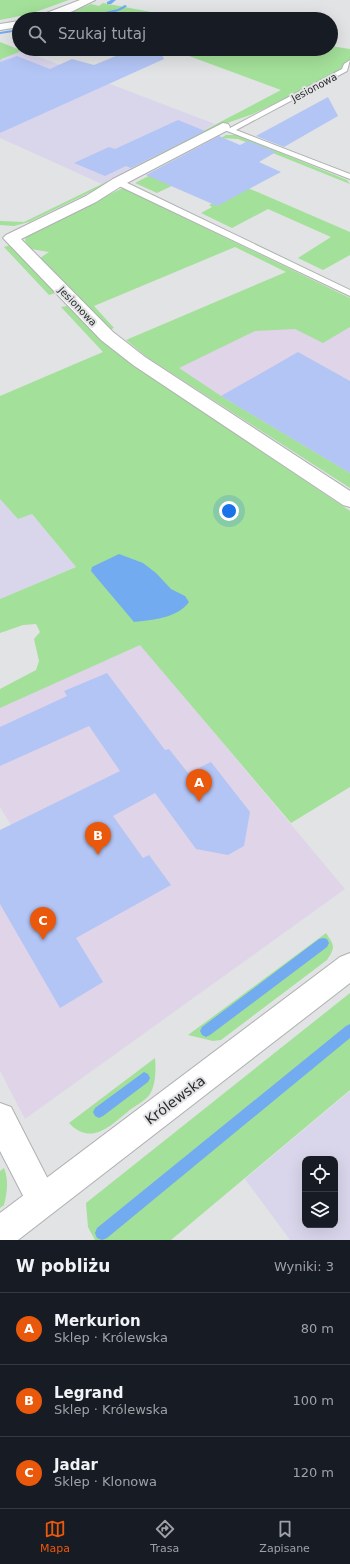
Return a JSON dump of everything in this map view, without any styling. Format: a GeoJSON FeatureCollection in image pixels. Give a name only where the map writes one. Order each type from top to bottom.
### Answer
{"type":"FeatureCollection","features":[{"type":"Feature","properties":{"kind":"street"},"geometry":{"type":"LineString","coordinates":[[58,12],[86,1]]}},
{"type":"Feature","properties":{"kind":"street"},"geometry":{"type":"LineString","coordinates":[[0,27],[12,25]]}},
{"type":"Feature","properties":{"kind":"street","name":"Jesionowa"},"geometry":{"type":"LineString","coordinates":[[227,129],[118,182],[91,199],[6,234],[107,336],[129,353],[350,500]]}},
{"type":"Feature","properties":{"kind":"street","name":"Królewska"},"geometry":{"type":"LineString","coordinates":[[0,1233],[350,966]]}},
{"type":"Feature","properties":{"kind":"street"},"geometry":{"type":"LineString","coordinates":[[0,1118],[42,1200]]}},
{"type":"Feature","properties":{"kind":"lane","name":"Jesionowa"},"geometry":{"type":"LineString","coordinates":[[227,129],[345,70],[346,65],[350,62]]}},
{"type":"Feature","properties":{"kind":"lane"},"geometry":{"type":"LineString","coordinates":[[227,129],[350,177]]}},
{"type":"Feature","properties":{"kind":"lane"},"geometry":{"type":"LineString","coordinates":[[118,182],[350,292]]}},
{"type":"Feature","properties":{"kind":"shaded area"},"geometry":{"type":"Polygon","coordinates":[[[0,42],[12,47],[12,56],[37,56],[215,124],[102,184],[0,138],[0,42]]]}},
{"type":"Feature","properties":{"kind":"shaded area"},"geometry":{"type":"Polygon","coordinates":[[[350,302],[350,488],[148,358],[126,340],[350,302]]]}},
{"type":"Feature","properties":{"kind":"shaded area"},"geometry":{"type":"Polygon","coordinates":[[[0,476],[76,567],[0,599],[0,476]]]}},
{"type":"Feature","properties":{"kind":"shaded area"},"geometry":{"type":"Polygon","coordinates":[[[140,644],[345,889],[25,1119],[0,1071],[0,873],[31,858],[0,807],[0,708],[140,644]]]}},
{"type":"Feature","properties":{"kind":"shaded area"},"geometry":{"type":"Polygon","coordinates":[[[350,1091],[350,1240],[290,1240],[245,1179],[350,1091]]]}},
{"type":"Feature","properties":{"kind":"green space"},"geometry":{"type":"Polygon","coordinates":[[[0,0],[69,0],[36,12],[12,12],[12,18],[0,20],[0,0]]]}},
{"type":"Feature","properties":{"kind":"green space"},"geometry":{"type":"Polygon","coordinates":[[[103,3],[151,12],[71,12],[91,4],[99,6],[103,3]]]}},
{"type":"Feature","properties":{"kind":"green space"},"geometry":{"type":"Polygon","coordinates":[[[0,42],[12,47],[12,55],[1,59],[0,61],[0,42]]]}},
{"type":"Feature","properties":{"kind":"green space"},"geometry":{"type":"Polygon","coordinates":[[[338,47],[350,49],[350,61],[343,65],[341,69],[317,83],[253,114],[210,129],[105,185],[29,222],[14,226],[0,225],[0,221],[24,222],[102,184],[281,90],[189,56],[338,56],[338,47]]]}},
{"type":"Feature","properties":{"kind":"green space"},"geometry":{"type":"Polygon","coordinates":[[[226,135],[237,135],[347,180],[350,184],[238,139],[221,138],[226,135]]]}},
{"type":"Feature","properties":{"kind":"green space"},"geometry":{"type":"Polygon","coordinates":[[[181,159],[350,232],[350,255],[323,270],[298,258],[331,237],[268,209],[232,228],[201,213],[212,207],[209,205],[235,191],[197,174],[157,193],[135,183],[181,159]]]}},
{"type":"Feature","properties":{"kind":"green space"},"geometry":{"type":"Polygon","coordinates":[[[123,188],[350,298],[350,327],[323,343],[295,329],[255,331],[179,368],[221,396],[350,473],[350,488],[148,358],[126,340],[286,272],[235,247],[94,306],[114,328],[109,330],[40,258],[49,252],[31,249],[25,241],[26,235],[123,188]]]}},
{"type":"Feature","properties":{"kind":"green space"},"geometry":{"type":"Polygon","coordinates":[[[10,245],[56,293],[49,295],[4,247],[10,245]]]}},
{"type":"Feature","properties":{"kind":"green space"},"geometry":{"type":"Polygon","coordinates":[[[67,306],[96,334],[133,364],[350,511],[350,787],[291,823],[140,645],[0,708],[0,689],[36,670],[39,661],[34,639],[40,632],[36,624],[23,625],[0,633],[0,599],[76,567],[32,514],[18,519],[0,499],[0,396],[103,352],[61,307],[67,306]]]}},
{"type":"Feature","properties":{"kind":"green space"},"geometry":{"type":"Polygon","coordinates":[[[326,933],[333,946],[332,952],[327,960],[221,1040],[213,1041],[188,1035],[326,933]]]}},
{"type":"Feature","properties":{"kind":"green space"},"geometry":{"type":"Polygon","coordinates":[[[350,993],[350,1090],[171,1240],[95,1240],[88,1227],[86,1203],[350,993]]]}},
{"type":"Feature","properties":{"kind":"green space"},"geometry":{"type":"Polygon","coordinates":[[[155,1058],[154,1081],[150,1094],[109,1127],[101,1131],[86,1133],[77,1130],[69,1123],[155,1058]]]}},
{"type":"Feature","properties":{"kind":"green space"},"geometry":{"type":"Polygon","coordinates":[[[4,1168],[7,1177],[7,1191],[4,1205],[0,1208],[0,1171],[4,1168]]]}},
{"type":"Feature","properties":{"kind":"water"},"geometry":{"type":"Polygon","coordinates":[[[119,554],[143,563],[156,573],[171,589],[185,596],[189,602],[178,612],[172,615],[134,622],[91,571],[92,567],[119,554]]]}},
{"type":"Feature","properties":{"kind":"building"},"geometry":{"type":"Polygon","coordinates":[[[17,56],[50,69],[72,59],[94,65],[116,56],[162,56],[164,59],[0,133],[0,62],[17,56]]]}},
{"type":"Feature","properties":{"kind":"building"},"geometry":{"type":"Polygon","coordinates":[[[328,97],[338,116],[284,147],[256,136],[328,97]]]}},
{"type":"Feature","properties":{"kind":"building"},"geometry":{"type":"Polygon","coordinates":[[[178,120],[205,131],[131,168],[126,166],[105,176],[74,163],[109,147],[115,149],[178,120]]]}},
{"type":"Feature","properties":{"kind":"building"},"geometry":{"type":"Polygon","coordinates":[[[219,136],[240,145],[248,141],[276,152],[259,162],[281,172],[217,206],[146,175],[219,136]]]}},
{"type":"Feature","properties":{"kind":"building"},"geometry":{"type":"Polygon","coordinates":[[[298,352],[350,381],[350,473],[221,396],[298,352]]]}},
{"type":"Feature","properties":{"kind":"building"},"geometry":{"type":"Polygon","coordinates":[[[107,673],[165,750],[169,749],[188,773],[211,762],[250,812],[244,846],[228,855],[196,849],[155,793],[113,816],[143,858],[149,855],[171,885],[76,938],[103,982],[60,1008],[0,904],[0,830],[120,771],[89,726],[0,766],[0,727],[67,696],[64,691],[107,673]]]}},
{"type":"Feature","properties":{"kind":"waterway"},"geometry":{"type":"LineString","coordinates":[[109,3],[114,0]]}},
{"type":"Feature","properties":{"kind":"waterway"},"geometry":{"type":"LineString","coordinates":[[109,12],[119,10],[125,6]]}},
{"type":"Feature","properties":{"kind":"waterway"},"geometry":{"type":"LineString","coordinates":[[0,33],[12,31]]}},
{"type":"Feature","properties":{"kind":"waterway"},"geometry":{"type":"LineString","coordinates":[[206,1031],[323,943]]}},
{"type":"Feature","properties":{"kind":"waterway"},"geometry":{"type":"LineString","coordinates":[[102,1233],[350,1030]]}},
{"type":"Feature","properties":{"kind":"waterway"},"geometry":{"type":"LineString","coordinates":[[99,1112],[144,1078]]}},
{"type":"Feature","properties":{"kind":"place","name":"Merkurion"},"geometry":{"type":"Point","coordinates":[199,802]}},
{"type":"Feature","properties":{"kind":"place","name":"Legrand"},"geometry":{"type":"Point","coordinates":[98,855]}},
{"type":"Feature","properties":{"kind":"place","name":"Jadar"},"geometry":{"type":"Point","coordinates":[43,940]}}]}
